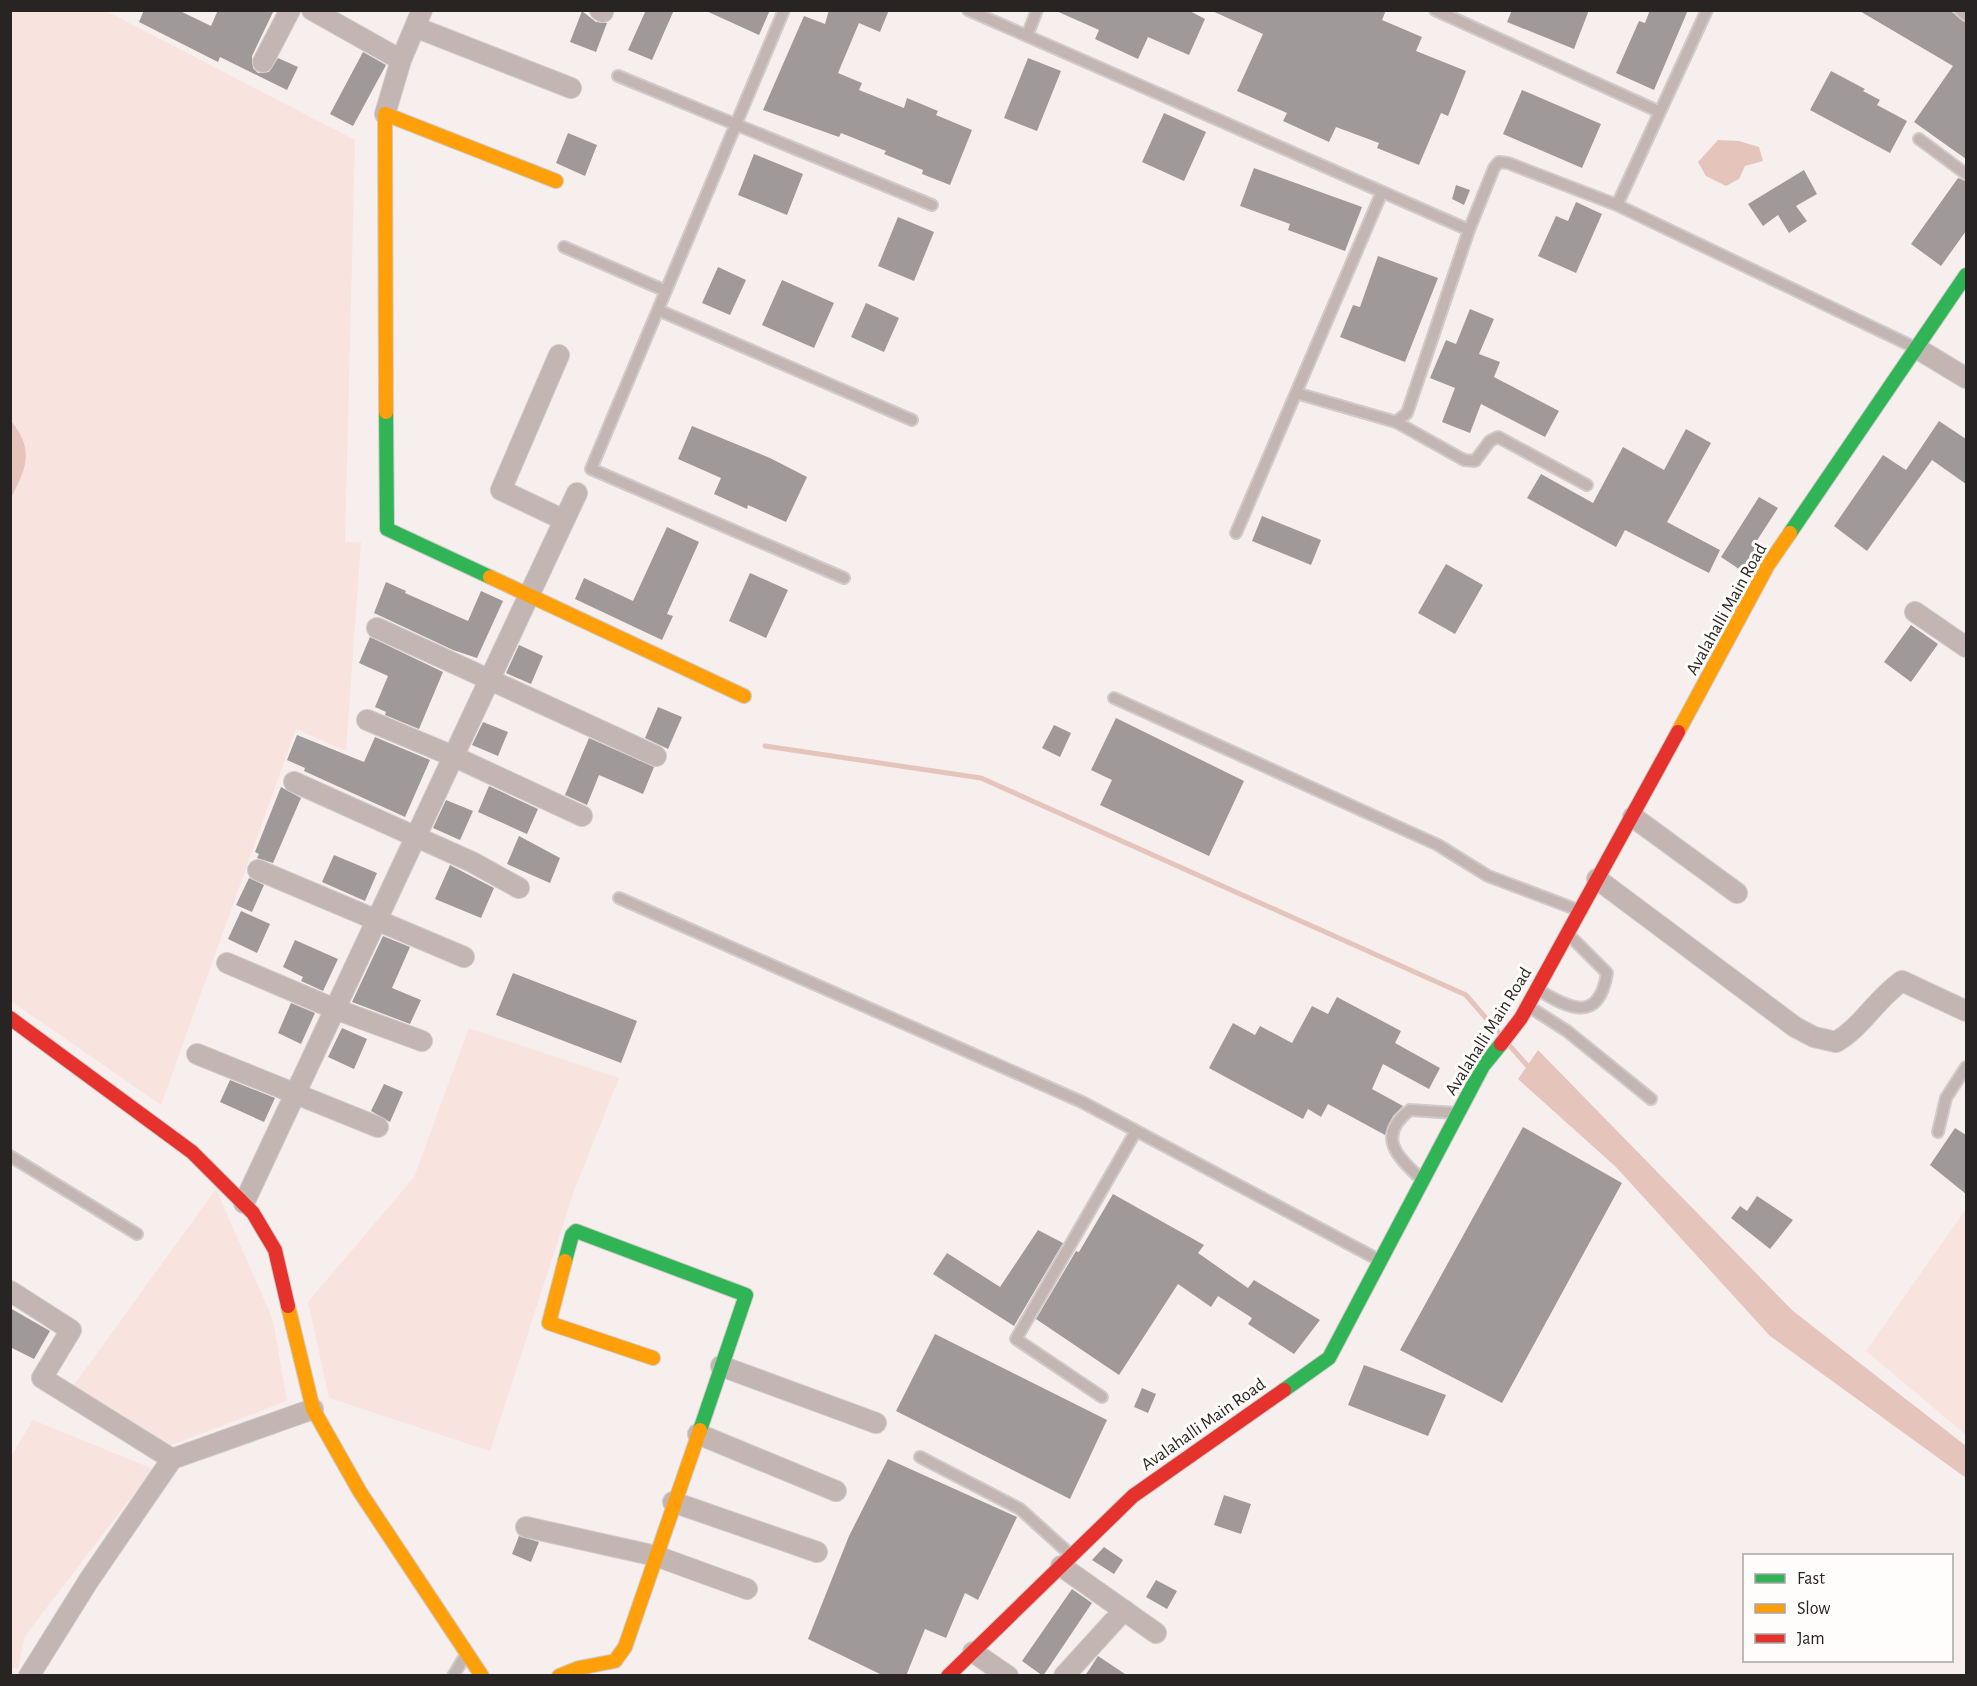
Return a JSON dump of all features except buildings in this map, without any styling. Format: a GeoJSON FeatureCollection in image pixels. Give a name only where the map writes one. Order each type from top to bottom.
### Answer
{"type":"FeatureCollection","features":[{"type":"Feature","properties":{"kind":"street"},"geometry":{"type":"LineString","coordinates":[[262,62],[290,10]]}},
{"type":"Feature","properties":{"kind":"street"},"geometry":{"type":"LineString","coordinates":[[312,10],[401,60]]}},
{"type":"Feature","properties":{"kind":"street"},"geometry":{"type":"LineString","coordinates":[[571,88],[419,19],[401,60],[385,114],[387,529],[744,696]]}},
{"type":"Feature","properties":{"kind":"street"},"geometry":{"type":"LineString","coordinates":[[385,114],[556,181]]}},
{"type":"Feature","properties":{"kind":"street","name":"Avalahalli Main Road"},"geometry":{"type":"LineString","coordinates":[[948,1676],[1133,1496],[1329,1358],[1483,1066],[1525,1012],[1768,565],[1918,349],[1966,275]]}},
{"type":"Feature","properties":{"kind":"street"},"geometry":{"type":"LineString","coordinates":[[1918,349],[1966,378]]}},
{"type":"Feature","properties":{"kind":"street"},"geometry":{"type":"LineString","coordinates":[[559,355],[501,490],[564,520]]}},
{"type":"Feature","properties":{"kind":"street"},"geometry":{"type":"LineString","coordinates":[[244,1203],[577,492]]}},
{"type":"Feature","properties":{"kind":"street"},"geometry":{"type":"LineString","coordinates":[[1915,612],[1966,646]]}},
{"type":"Feature","properties":{"kind":"street"},"geometry":{"type":"LineString","coordinates":[[377,628],[656,756]]}},
{"type":"Feature","properties":{"kind":"street"},"geometry":{"type":"LineString","coordinates":[[367,720],[582,816]]}},
{"type":"Feature","properties":{"kind":"street"},"geometry":{"type":"LineString","coordinates":[[294,782],[472,861],[519,888]]}},
{"type":"Feature","properties":{"kind":"street"},"geometry":{"type":"LineString","coordinates":[[1633,817],[1737,893]]}},
{"type":"Feature","properties":{"kind":"street"},"geometry":{"type":"LineString","coordinates":[[258,870],[464,957]]}},
{"type":"Feature","properties":{"kind":"street"},"geometry":{"type":"LineString","coordinates":[[1597,879],[1795,1027],[1814,1037],[1836,1042],[1855,1032],[1868,1011],[1902,981],[1966,1011]]}},
{"type":"Feature","properties":{"kind":"street"},"geometry":{"type":"LineString","coordinates":[[227,963],[335,1009],[422,1041]]}},
{"type":"Feature","properties":{"kind":"street"},"geometry":{"type":"LineString","coordinates":[[10,1018],[192,1152],[254,1213],[275,1251],[313,1409],[360,1492],[482,1676]]}},
{"type":"Feature","properties":{"kind":"street"},"geometry":{"type":"LineString","coordinates":[[197,1054],[378,1127]]}},
{"type":"Feature","properties":{"kind":"street"},"geometry":{"type":"LineString","coordinates":[[559,1676],[579,1668],[615,1660],[620,1656],[746,1295],[576,1230],[572,1235],[549,1315],[549,1323],[653,1358]]}},
{"type":"Feature","properties":{"kind":"street"},"geometry":{"type":"LineString","coordinates":[[10,1291],[71,1330],[42,1378],[172,1459]]}},
{"type":"Feature","properties":{"kind":"street"},"geometry":{"type":"LineString","coordinates":[[721,1366],[876,1423]]}},
{"type":"Feature","properties":{"kind":"street"},"geometry":{"type":"LineString","coordinates":[[29,1676],[89,1580],[172,1459],[313,1409]]}},
{"type":"Feature","properties":{"kind":"street"},"geometry":{"type":"LineString","coordinates":[[699,1434],[836,1491]]}},
{"type":"Feature","properties":{"kind":"street"},"geometry":{"type":"LineString","coordinates":[[673,1502],[817,1552]]}},
{"type":"Feature","properties":{"kind":"street"},"geometry":{"type":"LineString","coordinates":[[526,1527],[656,1556],[747,1589]]}},
{"type":"Feature","properties":{"kind":"street"},"geometry":{"type":"LineString","coordinates":[[1066,1561],[1156,1634]]}},
{"type":"Feature","properties":{"kind":"street"},"geometry":{"type":"LineString","coordinates":[[1064,1676],[1124,1610]]}},
{"type":"Feature","properties":{"kind":"street"},"geometry":{"type":"LineString","coordinates":[[973,1652],[1008,1676]]}},
{"type":"Feature","properties":{"kind":"lane"},"geometry":{"type":"LineString","coordinates":[[784,10],[591,469],[844,578]]}},
{"type":"Feature","properties":{"kind":"lane"},"geometry":{"type":"LineString","coordinates":[[968,10],[1469,230]]}},
{"type":"Feature","properties":{"kind":"lane"},"geometry":{"type":"LineString","coordinates":[[1027,36],[1037,10]]}},
{"type":"Feature","properties":{"kind":"lane"},"geometry":{"type":"LineString","coordinates":[[1435,10],[1660,112]]}},
{"type":"Feature","properties":{"kind":"lane"},"geometry":{"type":"LineString","coordinates":[[1617,206],[1707,10]]}},
{"type":"Feature","properties":{"kind":"lane"},"geometry":{"type":"LineString","coordinates":[[1960,10],[1966,15]]}},
{"type":"Feature","properties":{"kind":"lane"},"geometry":{"type":"LineString","coordinates":[[618,76],[932,205]]}},
{"type":"Feature","properties":{"kind":"lane"},"geometry":{"type":"LineString","coordinates":[[1919,139],[1966,174]]}},
{"type":"Feature","properties":{"kind":"lane"},"geometry":{"type":"LineString","coordinates":[[1396,422],[1407,413],[1469,230],[1494,168],[1500,162],[1508,163],[1617,206],[1918,349]]}},
{"type":"Feature","properties":{"kind":"lane"},"geometry":{"type":"LineString","coordinates":[[1236,533],[1382,192]]}},
{"type":"Feature","properties":{"kind":"lane"},"geometry":{"type":"LineString","coordinates":[[564,247],[666,291]]}},
{"type":"Feature","properties":{"kind":"lane"},"geometry":{"type":"LineString","coordinates":[[658,310],[912,420]]}},
{"type":"Feature","properties":{"kind":"lane"},"geometry":{"type":"LineString","coordinates":[[1296,393],[1396,422],[1464,460],[1475,461],[1490,441],[1498,437],[1587,485]]}},
{"type":"Feature","properties":{"kind":"lane"},"geometry":{"type":"LineString","coordinates":[[1114,698],[1438,845],[1488,876],[1579,910]]}},
{"type":"Feature","properties":{"kind":"lane"},"geometry":{"type":"LineString","coordinates":[[619,898],[1082,1102],[1380,1260]]}},
{"type":"Feature","properties":{"kind":"lane"},"geometry":{"type":"LineString","coordinates":[[1537,989],[1564,1006],[1582,1009],[1595,1003],[1605,987],[1607,973],[1567,933]]}},
{"type":"Feature","properties":{"kind":"lane"},"geometry":{"type":"LineString","coordinates":[[1525,1012],[1567,1031],[1651,1099]]}},
{"type":"Feature","properties":{"kind":"lane"},"geometry":{"type":"LineString","coordinates":[[1938,1132],[1946,1098],[1966,1067]]}},
{"type":"Feature","properties":{"kind":"lane"},"geometry":{"type":"LineString","coordinates":[[1422,1180],[1395,1150],[1391,1136],[1396,1121],[1410,1110],[1458,1113]]}},
{"type":"Feature","properties":{"kind":"lane"},"geometry":{"type":"LineString","coordinates":[[1102,1397],[1017,1339],[1136,1131]]}},
{"type":"Feature","properties":{"kind":"lane"},"geometry":{"type":"LineString","coordinates":[[10,1156],[137,1234]]}},
{"type":"Feature","properties":{"kind":"lane"},"geometry":{"type":"LineString","coordinates":[[920,1457],[1020,1509],[1066,1561]]}},
{"type":"Feature","properties":{"kind":"lane"},"geometry":{"type":"LineString","coordinates":[[453,1676],[467,1653]]}},
{"type":"Feature","properties":{"kind":"shaded area"},"geometry":{"type":"Polygon","coordinates":[[[11,11],[106,11],[355,140],[345,542],[361,542],[346,751],[296,729],[161,1105],[11,1001],[11,11]]]}},
{"type":"Feature","properties":{"kind":"shaded area"},"geometry":{"type":"Polygon","coordinates":[[[1718,140],[1739,141],[1759,147],[1763,161],[1745,166],[1739,179],[1726,186],[1706,176],[1698,162],[1718,140]]]}},
{"type":"Feature","properties":{"kind":"shaded area"},"geometry":{"type":"Polygon","coordinates":[[[11,421],[23,441],[26,459],[11,498],[11,421]]]}},
{"type":"Feature","properties":{"kind":"shaded area"},"geometry":{"type":"Polygon","coordinates":[[[469,1028],[619,1078],[574,1191],[490,1451],[329,1398],[308,1302],[414,1177],[469,1028]]]}},
{"type":"Feature","properties":{"kind":"shaded area"},"geometry":{"type":"Polygon","coordinates":[[[1538,1050],[1793,1311],[1966,1446],[1966,1478],[1770,1336],[1616,1167],[1518,1079],[1538,1050]]]}},
{"type":"Feature","properties":{"kind":"shaded area"},"geometry":{"type":"Polygon","coordinates":[[[216,1189],[273,1320],[287,1401],[171,1445],[74,1385],[216,1189]]]}},
{"type":"Feature","properties":{"kind":"shaded area"},"geometry":{"type":"Polygon","coordinates":[[[1966,1209],[1966,1435],[1866,1351],[1966,1209]]]}},
{"type":"Feature","properties":{"kind":"shaded area"},"geometry":{"type":"Polygon","coordinates":[[[33,1420],[153,1469],[25,1636],[18,1669],[10,1667],[11,1456],[33,1420]]]}},
{"type":"Feature","properties":{"kind":"waterway"},"geometry":{"type":"LineString","coordinates":[[765,746],[981,778],[1466,995],[1498,1032]]}},
{"type":"Feature","properties":{"kind":"waterway"},"geometry":{"type":"LineString","coordinates":[[1510,1046],[1532,1071]]}},
{"type":"Feature","properties":{"kind":"traffic: fast"},"geometry":{"type":"LineString","coordinates":[[1790,533],[1966,275]]}},
{"type":"Feature","properties":{"kind":"traffic: fast"},"geometry":{"type":"LineString","coordinates":[[386,412],[387,529],[490,577]]}},
{"type":"Feature","properties":{"kind":"traffic: fast"},"geometry":{"type":"LineString","coordinates":[[1284,1390],[1329,1358],[1483,1066],[1501,1044]]}},
{"type":"Feature","properties":{"kind":"traffic: fast"},"geometry":{"type":"LineString","coordinates":[[565,1261],[572,1235],[576,1231],[746,1295],[700,1430]]}},
{"type":"Feature","properties":{"kind":"traffic: slow"},"geometry":{"type":"LineString","coordinates":[[386,412],[385,114],[556,181]]}},
{"type":"Feature","properties":{"kind":"traffic: slow"},"geometry":{"type":"LineString","coordinates":[[1678,732],[1768,565],[1790,533]]}},
{"type":"Feature","properties":{"kind":"traffic: slow"},"geometry":{"type":"LineString","coordinates":[[490,577],[744,696]]}},
{"type":"Feature","properties":{"kind":"traffic: slow"},"geometry":{"type":"LineString","coordinates":[[565,1261],[549,1323],[653,1358]]}},
{"type":"Feature","properties":{"kind":"traffic: slow"},"geometry":{"type":"LineString","coordinates":[[288,1306],[313,1409],[360,1492],[482,1676]]}},
{"type":"Feature","properties":{"kind":"traffic: slow"},"geometry":{"type":"LineString","coordinates":[[559,1676],[579,1668],[615,1661],[625,1647],[700,1430]]}},
{"type":"Feature","properties":{"kind":"traffic: jam"},"geometry":{"type":"LineString","coordinates":[[1501,1044],[1521,1018],[1678,732]]}},
{"type":"Feature","properties":{"kind":"traffic: jam"},"geometry":{"type":"LineString","coordinates":[[10,1018],[192,1152],[253,1213],[275,1250],[288,1306]]}},
{"type":"Feature","properties":{"kind":"traffic: jam"},"geometry":{"type":"LineString","coordinates":[[948,1676],[1133,1496],[1284,1390]]}}]}
